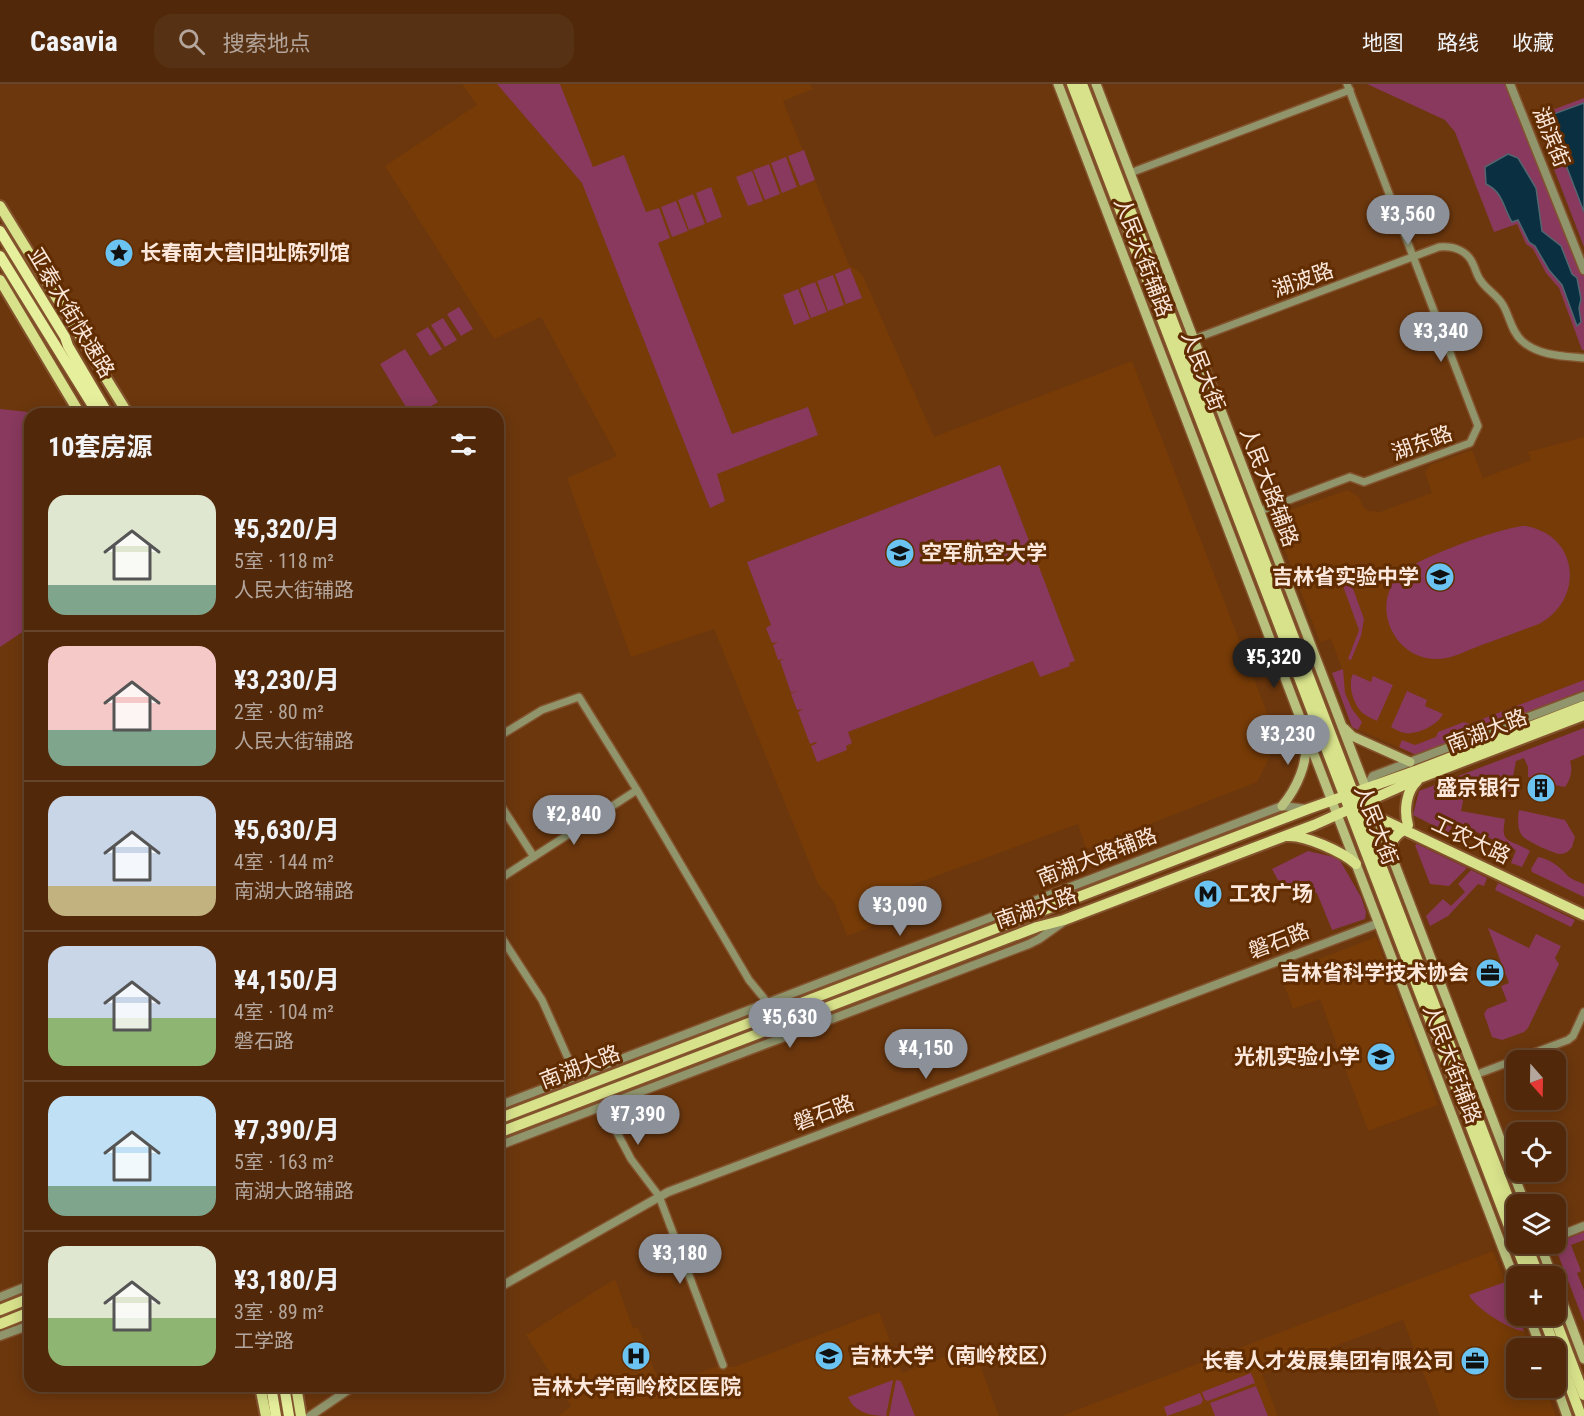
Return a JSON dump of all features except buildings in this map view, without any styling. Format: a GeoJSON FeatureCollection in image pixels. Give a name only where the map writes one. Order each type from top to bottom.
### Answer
{"type":"FeatureCollection","features":[{"type":"Feature","properties":{"kind":"highway","name":"亚泰大街快速路"},"geometry":{"type":"LineString","coordinates":[[0,231],[65,337],[105,408]]}},
{"type":"Feature","properties":{"kind":"highway","name":"亚泰大街快速路"},"geometry":{"type":"LineString","coordinates":[[0,256],[94,408]]}},
{"type":"Feature","properties":{"kind":"highway"},"geometry":{"type":"LineString","coordinates":[[65,337],[74,343],[112,408]]}},
{"type":"Feature","properties":{"kind":"highway"},"geometry":{"type":"LineString","coordinates":[[54,345],[55,354],[88,408]]}},
{"type":"Feature","properties":{"kind":"highway"},"geometry":{"type":"LineString","coordinates":[[272,1392],[276,1416]]}},
{"type":"Feature","properties":{"kind":"highway"},"geometry":{"type":"LineString","coordinates":[[285,1392],[289,1416]]}},
{"type":"Feature","properties":{"kind":"main road","name":"人民大街辅路"},"geometry":{"type":"LineString","coordinates":[[1058,84],[1509,1266]]}},
{"type":"Feature","properties":{"kind":"main road","name":"人民大街"},"geometry":{"type":"LineString","coordinates":[[1072,84],[1349,795]]}},
{"type":"Feature","properties":{"kind":"main road","name":"人民大街"},"geometry":{"type":"LineString","coordinates":[[1082,84],[1349,795]]}},
{"type":"Feature","properties":{"kind":"main road","name":"人民大路辅路"},"geometry":{"type":"LineString","coordinates":[[1096,84],[1366,789],[1363,807],[1390,852],[1521,1194]]}},
{"type":"Feature","properties":{"kind":"main road"},"geometry":{"type":"LineString","coordinates":[[0,206],[124,408]]}},
{"type":"Feature","properties":{"kind":"main road"},"geometry":{"type":"LineString","coordinates":[[0,280],[76,408]]}},
{"type":"Feature","properties":{"kind":"main road","name":"南湖大路"},"geometry":{"type":"LineString","coordinates":[[504,1117],[1308,809],[1584,706]]}},
{"type":"Feature","properties":{"kind":"main road","name":"南湖大路"},"geometry":{"type":"LineString","coordinates":[[504,1131],[1037,927],[1064,920],[1337,814],[1363,807],[1422,777],[1584,715]]}},
{"type":"Feature","properties":{"kind":"main road"},"geometry":{"type":"LineString","coordinates":[[1339,718],[1346,731],[1352,736],[1410,762]]}},
{"type":"Feature","properties":{"kind":"main road"},"geometry":{"type":"LineString","coordinates":[[1282,806],[1293,793],[1304,763],[1306,742],[1304,728]]}},
{"type":"Feature","properties":{"kind":"main road"},"geometry":{"type":"LineString","coordinates":[[1390,852],[1395,838],[1407,827],[1409,792],[1414,783],[1422,777]]}},
{"type":"Feature","properties":{"kind":"main road","name":"工农大路"},"geometry":{"type":"LineString","coordinates":[[1349,795],[1363,807],[1584,909]]}},
{"type":"Feature","properties":{"kind":"main road","name":"人民大街"},"geometry":{"type":"LineString","coordinates":[[1363,807],[1507,1194]]}},
{"type":"Feature","properties":{"kind":"main road","name":"人民大街"},"geometry":{"type":"LineString","coordinates":[[1363,807],[1524,1266]]}},
{"type":"Feature","properties":{"kind":"main road","name":"工农大路"},"geometry":{"type":"LineString","coordinates":[[1407,827],[1584,915]]}},
{"type":"Feature","properties":{"kind":"main road"},"geometry":{"type":"LineString","coordinates":[[1281,837],[1297,836],[1341,853],[1356,864]]}},
{"type":"Feature","properties":{"kind":"main road"},"geometry":{"type":"LineString","coordinates":[[0,1310],[24,1300]]}},
{"type":"Feature","properties":{"kind":"main road"},"geometry":{"type":"LineString","coordinates":[[1566,1311],[1584,1359]]}},
{"type":"Feature","properties":{"kind":"main road"},"geometry":{"type":"LineString","coordinates":[[0,1324],[24,1314]]}},
{"type":"Feature","properties":{"kind":"main road"},"geometry":{"type":"LineString","coordinates":[[1558,1326],[1584,1395]]}},
{"type":"Feature","properties":{"kind":"main road"},"geometry":{"type":"LineString","coordinates":[[1566,1377],[1581,1416]]}},
{"type":"Feature","properties":{"kind":"main road"},"geometry":{"type":"LineString","coordinates":[[262,1392],[266,1416]]}},
{"type":"Feature","properties":{"kind":"main road"},"geometry":{"type":"LineString","coordinates":[[297,1392],[301,1416]]}},
{"type":"Feature","properties":{"kind":"main road"},"geometry":{"type":"LineString","coordinates":[[1561,1398],[1567,1416]]}},
{"type":"Feature","properties":{"kind":"street","name":"湖滨街"},"geometry":{"type":"LineString","coordinates":[[1510,84],[1584,270]]}},
{"type":"Feature","properties":{"kind":"street"},"geometry":{"type":"LineString","coordinates":[[1130,173],[1349,87]]}},
{"type":"Feature","properties":{"kind":"street","name":"湖东路"},"geometry":{"type":"LineString","coordinates":[[1260,511],[1350,477],[1364,482],[1470,443],[1478,426],[1349,87]]}},
{"type":"Feature","properties":{"kind":"street","name":"湖波路"},"geometry":{"type":"LineString","coordinates":[[1194,339],[1413,257],[1451,246],[1464,253],[1472,262],[1479,279],[1503,305],[1521,341],[1547,354],[1584,358]]}},
{"type":"Feature","properties":{"kind":"street"},"geometry":{"type":"LineString","coordinates":[[1366,789],[1374,776],[1584,696]]}},
{"type":"Feature","properties":{"kind":"street"},"geometry":{"type":"LineString","coordinates":[[504,733],[542,710],[579,697],[637,790],[749,980],[767,1002]]}},
{"type":"Feature","properties":{"kind":"street"},"geometry":{"type":"LineString","coordinates":[[504,876],[637,790]]}},
{"type":"Feature","properties":{"kind":"street","name":"南湖大路辅路"},"geometry":{"type":"LineString","coordinates":[[504,1104],[1282,806],[1308,809]]}},
{"type":"Feature","properties":{"kind":"street"},"geometry":{"type":"LineString","coordinates":[[504,810],[534,857]]}},
{"type":"Feature","properties":{"kind":"street"},"geometry":{"type":"LineString","coordinates":[[504,1144],[1029,944],[1064,920]]}},
{"type":"Feature","properties":{"kind":"street","name":"磐石路"},"geometry":{"type":"LineString","coordinates":[[504,1285],[659,1196],[1378,923]]}},
{"type":"Feature","properties":{"kind":"street"},"geometry":{"type":"LineString","coordinates":[[504,941],[542,1000],[576,1076]]}},
{"type":"Feature","properties":{"kind":"street"},"geometry":{"type":"LineString","coordinates":[[1475,1075],[1568,1040],[1573,1036],[1584,1012]]}},
{"type":"Feature","properties":{"kind":"street"},"geometry":{"type":"LineString","coordinates":[[603,1106],[631,1159],[659,1196],[723,1365]]}},
{"type":"Feature","properties":{"kind":"street"},"geometry":{"type":"LineString","coordinates":[[1566,1233],[1584,1226]]}},
{"type":"Feature","properties":{"kind":"street"},"geometry":{"type":"LineString","coordinates":[[0,1297],[24,1287]]}},
{"type":"Feature","properties":{"kind":"street"},"geometry":{"type":"LineString","coordinates":[[0,1336],[24,1327]]}},
{"type":"Feature","properties":{"kind":"street"},"geometry":{"type":"LineString","coordinates":[[310,1416],[345,1392]]}},
{"type":"Feature","properties":{"kind":"shaded area","name":"空军航空大学"},"geometry":{"type":"Polygon","coordinates":[[[462,84],[810,84],[813,89],[783,101],[849,265],[862,274],[934,437],[1132,361],[1278,741],[1257,782],[1086,849],[1078,824],[909,886],[918,909],[847,936],[834,902],[818,884],[714,629],[631,657],[567,478],[617,456],[541,317],[494,339],[385,166],[477,105],[462,84]]]}},
{"type":"Feature","properties":{"kind":"shaded area"},"geometry":{"type":"Polygon","coordinates":[[[497,84],[560,84],[593,167],[624,155],[646,212],[659,208],[670,238],[658,243],[732,434],[808,407],[818,435],[717,474],[725,501],[710,508],[582,183],[497,84]]]}},
{"type":"Feature","properties":{"kind":"shaded area"},"geometry":{"type":"Polygon","coordinates":[[[1367,84],[1512,84],[1584,269],[1584,350],[1582,350],[1559,288],[1546,273],[1533,249],[1526,244],[1517,224],[1494,232],[1455,132],[1445,120],[1367,84]]]}},
{"type":"Feature","properties":{"kind":"shaded area"},"geometry":{"type":"Polygon","coordinates":[[[1584,98],[1584,247],[1534,117],[1584,98]]]}},
{"type":"Feature","properties":{"kind":"shaded area"},"geometry":{"type":"Polygon","coordinates":[[[804,150],[815,180],[800,186],[788,156],[804,150]]]}},
{"type":"Feature","properties":{"kind":"shaded area"},"geometry":{"type":"Polygon","coordinates":[[[786,157],[797,187],[782,193],[771,163],[786,157]]]}},
{"type":"Feature","properties":{"kind":"shaded area"},"geometry":{"type":"Polygon","coordinates":[[[769,164],[780,194],[765,200],[753,170],[769,164]]]}},
{"type":"Feature","properties":{"kind":"shaded area"},"geometry":{"type":"Polygon","coordinates":[[[752,171],[763,201],[748,206],[736,177],[752,171]]]}},
{"type":"Feature","properties":{"kind":"shaded area"},"geometry":{"type":"Polygon","coordinates":[[[711,187],[722,217],[707,223],[696,193],[711,187]]]}},
{"type":"Feature","properties":{"kind":"shaded area"},"geometry":{"type":"Polygon","coordinates":[[[693,194],[705,224],[689,230],[678,200],[693,194]]]}},
{"type":"Feature","properties":{"kind":"shaded area"},"geometry":{"type":"Polygon","coordinates":[[[676,201],[688,231],[672,237],[661,207],[676,201]]]}},
{"type":"Feature","properties":{"kind":"shaded area"},"geometry":{"type":"Polygon","coordinates":[[[850,268],[862,298],[846,304],[835,274],[850,268]]]}},
{"type":"Feature","properties":{"kind":"shaded area"},"geometry":{"type":"Polygon","coordinates":[[[833,275],[844,305],[828,311],[817,281],[833,275]]]}},
{"type":"Feature","properties":{"kind":"shaded area"},"geometry":{"type":"Polygon","coordinates":[[[815,282],[827,312],[811,318],[800,288],[815,282]]]}},
{"type":"Feature","properties":{"kind":"shaded area"},"geometry":{"type":"Polygon","coordinates":[[[798,289],[810,319],[794,325],[783,295],[798,289]]]}},
{"type":"Feature","properties":{"kind":"shaded area"},"geometry":{"type":"Polygon","coordinates":[[[459,307],[473,329],[461,336],[447,314],[459,307]]]}},
{"type":"Feature","properties":{"kind":"shaded area"},"geometry":{"type":"Polygon","coordinates":[[[443,318],[457,340],[445,347],[431,325],[443,318]]]}},
{"type":"Feature","properties":{"kind":"shaded area"},"geometry":{"type":"Polygon","coordinates":[[[428,327],[442,349],[430,356],[416,334],[428,327]]]}},
{"type":"Feature","properties":{"kind":"shaded area"},"geometry":{"type":"Polygon","coordinates":[[[405,349],[438,402],[428,408],[406,408],[380,364],[405,349]]]}},
{"type":"Feature","properties":{"kind":"shaded area"},"geometry":{"type":"Polygon","coordinates":[[[0,409],[24,412],[24,631],[0,647],[0,409]]]}},
{"type":"Feature","properties":{"kind":"shaded area","name":"吉林省实验中学"},"geometry":{"type":"Polygon","coordinates":[[[1584,437],[1584,690],[1416,755],[1352,727],[1332,673],[1342,669],[1331,639],[1320,642],[1272,516],[1348,490],[1359,497],[1363,507],[1368,511],[1380,512],[1432,493],[1425,472],[1430,465],[1472,450],[1483,478],[1531,460],[1528,452],[1584,437]]]}},
{"type":"Feature","properties":{"kind":"shaded area"},"geometry":{"type":"Polygon","coordinates":[[[1000,465],[1075,661],[1069,663],[1070,666],[1040,677],[1033,661],[848,732],[852,743],[846,746],[847,750],[817,762],[811,746],[817,743],[810,744],[798,712],[803,709],[797,710],[791,694],[797,691],[791,693],[780,661],[784,659],[778,660],[773,645],[778,642],[772,643],[766,628],[771,625],[747,562],[1000,465]]]}},
{"type":"Feature","properties":{"kind":"shaded area"},"geometry":{"type":"Polygon","coordinates":[[[1526,526],[1544,532],[1557,542],[1566,555],[1570,570],[1569,585],[1564,600],[1554,613],[1539,624],[1460,654],[1440,659],[1424,658],[1411,652],[1400,642],[1387,617],[1390,588],[1399,575],[1408,568],[1459,544],[1499,531],[1526,526]]]}},
{"type":"Feature","properties":{"kind":"shaded area"},"geometry":{"type":"Polygon","coordinates":[[[1347,572],[1364,619],[1361,636],[1351,660],[1348,659],[1359,630],[1339,575],[1347,572]]]}},
{"type":"Feature","properties":{"kind":"shaded area"},"geometry":{"type":"Polygon","coordinates":[[[1343,669],[1345,693],[1352,709],[1362,722],[1358,730],[1352,727],[1332,673],[1343,669]]]}},
{"type":"Feature","properties":{"kind":"shaded area"},"geometry":{"type":"Polygon","coordinates":[[[1353,674],[1371,682],[1373,676],[1393,685],[1377,721],[1360,711],[1351,690],[1353,674]]]}},
{"type":"Feature","properties":{"kind":"shaded area"},"geometry":{"type":"Polygon","coordinates":[[[1584,680],[1584,690],[1416,755],[1399,747],[1402,740],[1415,745],[1436,737],[1438,732],[1464,722],[1469,724],[1584,680]]]}},
{"type":"Feature","properties":{"kind":"shaded area"},"geometry":{"type":"Polygon","coordinates":[[[1407,691],[1427,700],[1425,706],[1443,714],[1432,725],[1421,731],[1405,733],[1391,727],[1407,691]]]}},
{"type":"Feature","properties":{"kind":"shaded area"},"geometry":{"type":"Polygon","coordinates":[[[1584,728],[1584,755],[1570,761],[1571,774],[1565,787],[1537,782],[1535,778],[1528,777],[1528,767],[1524,758],[1516,761],[1509,798],[1465,791],[1461,811],[1505,819],[1505,838],[1530,851],[1522,867],[1511,863],[1516,850],[1455,822],[1448,833],[1413,815],[1419,791],[1584,728]]]}},
{"type":"Feature","properties":{"kind":"shaded area"},"geometry":{"type":"Polygon","coordinates":[[[1519,810],[1565,820],[1575,837],[1572,847],[1560,854],[1527,840],[1519,828],[1519,810]]]}},
{"type":"Feature","properties":{"kind":"shaded area"},"geometry":{"type":"Polygon","coordinates":[[[1415,845],[1467,868],[1449,886],[1430,884],[1415,845]]]}},
{"type":"Feature","properties":{"kind":"shaded area"},"geometry":{"type":"Polygon","coordinates":[[[1308,851],[1338,858],[1361,897],[1366,912],[1365,919],[1332,930],[1317,893],[1279,882],[1272,869],[1308,851]]]}},
{"type":"Feature","properties":{"kind":"shaded area"},"geometry":{"type":"Polygon","coordinates":[[[1538,857],[1550,861],[1570,878],[1584,884],[1584,897],[1532,872],[1531,869],[1538,857]]]}},
{"type":"Feature","properties":{"kind":"shaded area"},"geometry":{"type":"Polygon","coordinates":[[[1471,870],[1487,878],[1484,886],[1478,884],[1448,916],[1430,926],[1426,916],[1443,899],[1451,906],[1465,892],[1458,884],[1471,870]]]}},
{"type":"Feature","properties":{"kind":"shaded area"},"geometry":{"type":"Polygon","coordinates":[[[1498,883],[1575,920],[1571,927],[1495,890],[1498,883]]]}},
{"type":"Feature","properties":{"kind":"shaded area"},"geometry":{"type":"Polygon","coordinates":[[[1488,928],[1529,948],[1536,934],[1561,946],[1555,958],[1559,964],[1528,1028],[1524,1032],[1502,1040],[1492,1037],[1484,1014],[1487,1009],[1507,1001],[1501,986],[1509,983],[1488,928]]]}},
{"type":"Feature","properties":{"kind":"shaded area","name":"光机实验小学"},"geometry":{"type":"Polygon","coordinates":[[[1376,937],[1438,1105],[1368,1131],[1320,999],[1293,1009],[1280,974],[1376,937]]]}},
{"type":"Feature","properties":{"kind":"shaded area"},"geometry":{"type":"Polygon","coordinates":[[[1584,1232],[1584,1240],[1571,1245],[1581,1271],[1577,1273],[1584,1290],[1584,1322],[1566,1275],[1566,1266],[1562,1266],[1558,1254],[1566,1254],[1566,1239],[1584,1232]]]}},
{"type":"Feature","properties":{"kind":"shaded area"},"geometry":{"type":"Polygon","coordinates":[[[1493,1251],[1506,1285],[1506,1326],[1522,1326],[1526,1338],[1506,1338],[1506,1398],[1549,1398],[1556,1416],[1440,1416],[1403,1320],[1262,1374],[1278,1416],[1061,1416],[1493,1251]]]}},
{"type":"Feature","properties":{"kind":"shaded area","name":"吉林大学（南岭校区）"},"geometry":{"type":"Polygon","coordinates":[[[615,1279],[633,1328],[638,1327],[661,1387],[715,1367],[734,1367],[879,1312],[902,1373],[973,1346],[999,1416],[558,1416],[571,1406],[526,1335],[615,1279]]]}},
{"type":"Feature","properties":{"kind":"shaded area"},"geometry":{"type":"Polygon","coordinates":[[[1505,1282],[1506,1324],[1478,1306],[1469,1295],[1505,1282]]]}},
{"type":"Feature","properties":{"kind":"shaded area"},"geometry":{"type":"Polygon","coordinates":[[[1509,1326],[1522,1326],[1524,1331],[1518,1330],[1509,1326]]]}},
{"type":"Feature","properties":{"kind":"shaded area"},"geometry":{"type":"Polygon","coordinates":[[[1251,1373],[1255,1383],[1208,1401],[1205,1400],[1202,1392],[1251,1373]]]}},
{"type":"Feature","properties":{"kind":"shaded area"},"geometry":{"type":"Polygon","coordinates":[[[893,1380],[886,1416],[859,1410],[848,1397],[893,1380]]]}},
{"type":"Feature","properties":{"kind":"shaded area"},"geometry":{"type":"Polygon","coordinates":[[[896,1380],[901,1381],[915,1416],[889,1416],[896,1380]]]}},
{"type":"Feature","properties":{"kind":"shaded area"},"geometry":{"type":"Polygon","coordinates":[[[1256,1386],[1268,1416],[1215,1416],[1210,1403],[1256,1386]]]}},
{"type":"Feature","properties":{"kind":"shaded area"},"geometry":{"type":"Polygon","coordinates":[[[1200,1393],[1203,1400],[1201,1404],[1167,1416],[1164,1407],[1200,1393]]]}},
{"type":"Feature","properties":{"kind":"water"},"geometry":{"type":"Polygon","coordinates":[[[1584,103],[1584,212],[1558,144],[1546,120],[1548,116],[1584,103]]]}},
{"type":"Feature","properties":{"kind":"water"},"geometry":{"type":"Polygon","coordinates":[[[1508,154],[1518,158],[1536,188],[1542,231],[1561,246],[1572,274],[1577,278],[1581,299],[1579,308],[1581,322],[1577,326],[1562,285],[1549,270],[1535,246],[1529,242],[1518,220],[1512,222],[1496,191],[1486,184],[1485,167],[1508,154]]]}},
{"type":"Feature","properties":{"kind":"place","name":"长春南大营旧址陈列馆"},"geometry":{"type":"Point","coordinates":[119,253]}},
{"type":"Feature","properties":{"kind":"place","name":"空军航空大学"},"geometry":{"type":"Point","coordinates":[900,553]}},
{"type":"Feature","properties":{"kind":"place","name":"吉林省实验中学"},"geometry":{"type":"Point","coordinates":[1440,577]}},
{"type":"Feature","properties":{"kind":"place","name":"盛京银行"},"geometry":{"type":"Point","coordinates":[1541,788]}},
{"type":"Feature","properties":{"kind":"place","name":"工农广场"},"geometry":{"type":"Point","coordinates":[1208,894]}},
{"type":"Feature","properties":{"kind":"place","name":"吉林省科学技术协会"},"geometry":{"type":"Point","coordinates":[1490,973]}},
{"type":"Feature","properties":{"kind":"place","name":"光机实验小学"},"geometry":{"type":"Point","coordinates":[1381,1057]}},
{"type":"Feature","properties":{"kind":"place","name":"吉林大学南岭校区医院"},"geometry":{"type":"Point","coordinates":[636,1356]}},
{"type":"Feature","properties":{"kind":"place","name":"吉林大学（南岭校区）"},"geometry":{"type":"Point","coordinates":[829,1356]}},
{"type":"Feature","properties":{"kind":"place","name":"长春人才发展集团有限公司"},"geometry":{"type":"Point","coordinates":[1475,1361]}}]}
